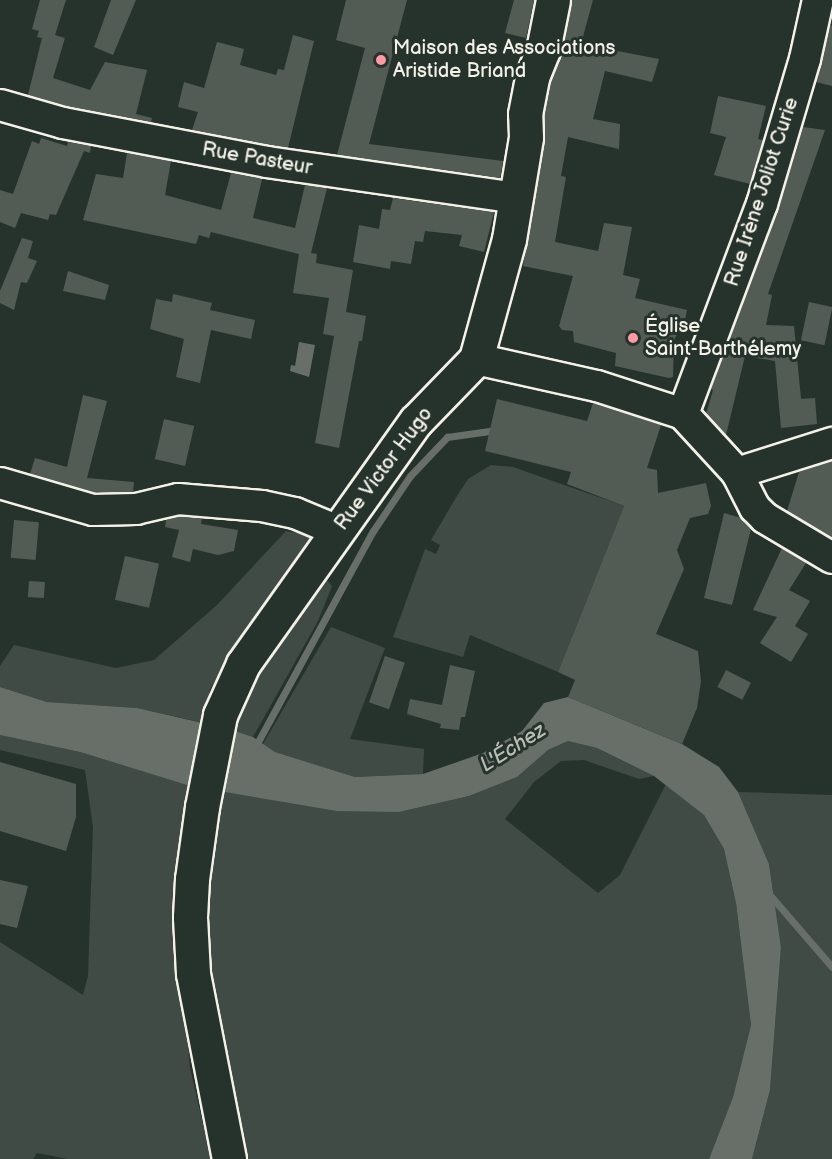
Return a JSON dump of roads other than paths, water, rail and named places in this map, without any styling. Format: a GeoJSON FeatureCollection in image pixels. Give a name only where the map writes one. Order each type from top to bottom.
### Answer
{"type":"FeatureCollection","features":[{"type":"Feature","properties":{"kind":"main road","name":"Rue Victor Hugo"},"geometry":{"type":"LineString","coordinates":[[229,1159],[193,973],[192,879],[202,807],[220,715],[243,664],[416,421],[476,359],[506,249],[517,198],[526,137],[525,114],[532,77],[543,50],[553,0]]}},
{"type":"Feature","properties":{"kind":"street","name":"Rue Irène Joliot Curie"},"geometry":{"type":"LineString","coordinates":[[683,414],[762,204],[805,60],[818,0]]}},
{"type":"Feature","properties":{"kind":"street","name":"Rue Pasteur"},"geometry":{"type":"LineString","coordinates":[[0,105],[63,123],[267,162],[517,198]]}},
{"type":"Feature","properties":{"kind":"street"},"geometry":{"type":"LineString","coordinates":[[476,359],[597,386],[683,414],[737,473],[755,508],[765,518],[832,558]]}},
{"type":"Feature","properties":{"kind":"street"},"geometry":{"type":"LineString","coordinates":[[737,473],[832,443]]}},
{"type":"Feature","properties":{"kind":"street"},"geometry":{"type":"LineString","coordinates":[[0,483],[93,510],[136,509],[178,499],[296,513],[338,531]]}},
{"type":"Feature","properties":{"kind":"water"},"geometry":{"type":"Polygon","coordinates":[[[299,342],[315,345],[309,377],[290,371],[291,365],[295,366],[299,342]]]}},
{"type":"Feature","properties":{"kind":"water","name":"L'Échez"},"geometry":{"type":"Polygon","coordinates":[[[0,687],[47,702],[137,708],[229,729],[253,737],[275,752],[355,777],[423,774],[483,753],[522,731],[544,703],[568,697],[682,744],[719,767],[738,792],[769,864],[781,947],[770,1090],[752,1159],[709,1159],[733,1097],[751,1025],[736,903],[724,849],[704,815],[654,776],[597,748],[568,741],[548,750],[517,777],[469,796],[399,812],[337,811],[190,786],[80,752],[0,735],[0,687]]]}},
{"type":"Feature","properties":{"kind":"waterway"},"geometry":{"type":"LineString","coordinates":[[254,749],[373,531],[410,476],[447,437],[490,431]]}},
{"type":"Feature","properties":{"kind":"waterway"},"geometry":{"type":"LineString","coordinates":[[769,894],[832,967]]}},
{"type":"Feature","properties":{"kind":"place","name":"Maison des Associations Aristide Briand"},"geometry":{"type":"Point","coordinates":[381,60]}},
{"type":"Feature","properties":{"kind":"place","name":"Église Saint-Barthélemy"},"geometry":{"type":"Point","coordinates":[633,338]}}]}
